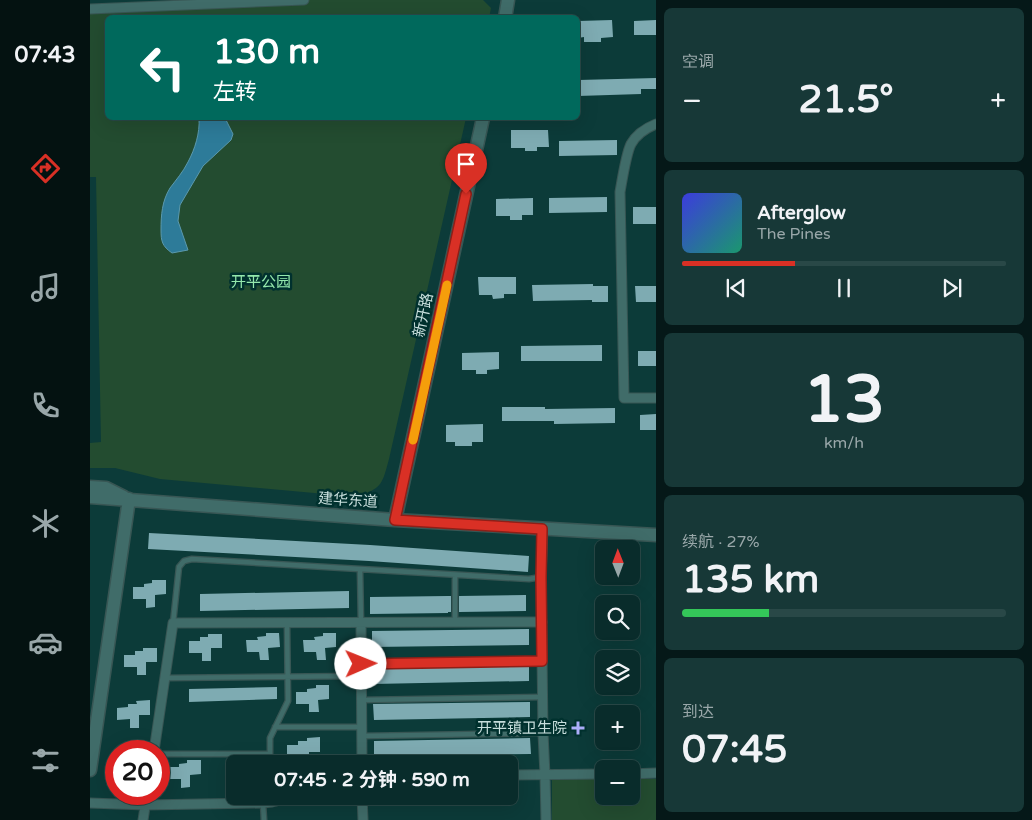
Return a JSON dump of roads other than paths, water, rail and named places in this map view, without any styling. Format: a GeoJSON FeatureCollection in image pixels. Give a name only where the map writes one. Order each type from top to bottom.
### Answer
{"type":"FeatureCollection","features":[{"type":"Feature","properties":{"kind":"main road"},"geometry":{"type":"LineString","coordinates":[[505,15],[508,0]]}},
{"type":"Feature","properties":{"kind":"main road","name":"新开路"},"geometry":{"type":"LineString","coordinates":[[395,520],[483,120]]}},
{"type":"Feature","properties":{"kind":"main road","name":"建华东道"},"geometry":{"type":"LineString","coordinates":[[90,486],[106,488],[129,499]]}},
{"type":"Feature","properties":{"kind":"main road","name":"建华东道"},"geometry":{"type":"LineString","coordinates":[[90,497],[395,520],[656,535]]}},
{"type":"Feature","properties":{"kind":"main road"},"geometry":{"type":"LineString","coordinates":[[90,770],[129,499]]}},
{"type":"Feature","properties":{"kind":"street"},"geometry":{"type":"LineString","coordinates":[[90,9],[304,0]]}},
{"type":"Feature","properties":{"kind":"street"},"geometry":{"type":"LineString","coordinates":[[656,124],[648,127],[630,146],[620,192],[624,398],[656,398]]}},
{"type":"Feature","properties":{"kind":"street"},"geometry":{"type":"LineString","coordinates":[[542,529],[542,697],[546,820]]}},
{"type":"Feature","properties":{"kind":"street"},"geometry":{"type":"LineString","coordinates":[[156,740],[173,623],[542,622]]}},
{"type":"Feature","properties":{"kind":"street"},"geometry":{"type":"LineString","coordinates":[[361,623],[362,755]]}},
{"type":"Feature","properties":{"kind":"street"},"geometry":{"type":"LineString","coordinates":[[640,774],[656,773]]}},
{"type":"Feature","properties":{"kind":"street"},"geometry":{"type":"LineString","coordinates":[[518,775],[595,774]]}},
{"type":"Feature","properties":{"kind":"street"},"geometry":{"type":"LineString","coordinates":[[170,804],[226,802]]}},
{"type":"Feature","properties":{"kind":"street"},"geometry":{"type":"LineString","coordinates":[[90,804],[105,804]]}},
{"type":"Feature","properties":{"kind":"street"},"geometry":{"type":"LineString","coordinates":[[143,820],[146,805]]}},
{"type":"Feature","properties":{"kind":"street"},"geometry":{"type":"LineString","coordinates":[[362,805],[362,820]]}},
{"type":"Feature","properties":{"kind":"lane"},"geometry":{"type":"LineString","coordinates":[[173,623],[179,567],[184,561],[192,559],[529,579],[541,577]]}},
{"type":"Feature","properties":{"kind":"lane"},"geometry":{"type":"LineString","coordinates":[[360,570],[361,623]]}},
{"type":"Feature","properties":{"kind":"lane"},"geometry":{"type":"LineString","coordinates":[[454,575],[455,622]]}},
{"type":"Feature","properties":{"kind":"lane"},"geometry":{"type":"LineString","coordinates":[[170,754],[270,754],[270,738],[288,702],[287,622]]}},
{"type":"Feature","properties":{"kind":"lane"},"geometry":{"type":"LineString","coordinates":[[361,664],[542,661]]}},
{"type":"Feature","properties":{"kind":"lane"},"geometry":{"type":"LineString","coordinates":[[164,678],[361,676]]}},
{"type":"Feature","properties":{"kind":"lane"},"geometry":{"type":"LineString","coordinates":[[362,700],[542,697]]}},
{"type":"Feature","properties":{"kind":"lane"},"geometry":{"type":"LineString","coordinates":[[275,727],[362,731],[543,733]]}},
{"type":"Feature","properties":{"kind":"lane"},"geometry":{"type":"LineString","coordinates":[[264,820],[268,805]]}},
{"type":"Feature","properties":{"kind":"water"},"geometry":{"type":"Polygon","coordinates":[[[199,120],[226,120],[233,134],[231,140],[203,166],[180,205],[178,221],[188,250],[172,253],[164,246],[162,240],[162,208],[167,193],[184,169],[193,152],[199,120]]]}},
{"type":"Feature","properties":{"kind":"place","name":"开平镇卫生院"},"geometry":{"type":"Point","coordinates":[578,728]}},
{"type":"Feature","properties":{"kind":"park label","name":"开平公园"},"geometry":{"type":"Point","coordinates":[261,282]}}]}
